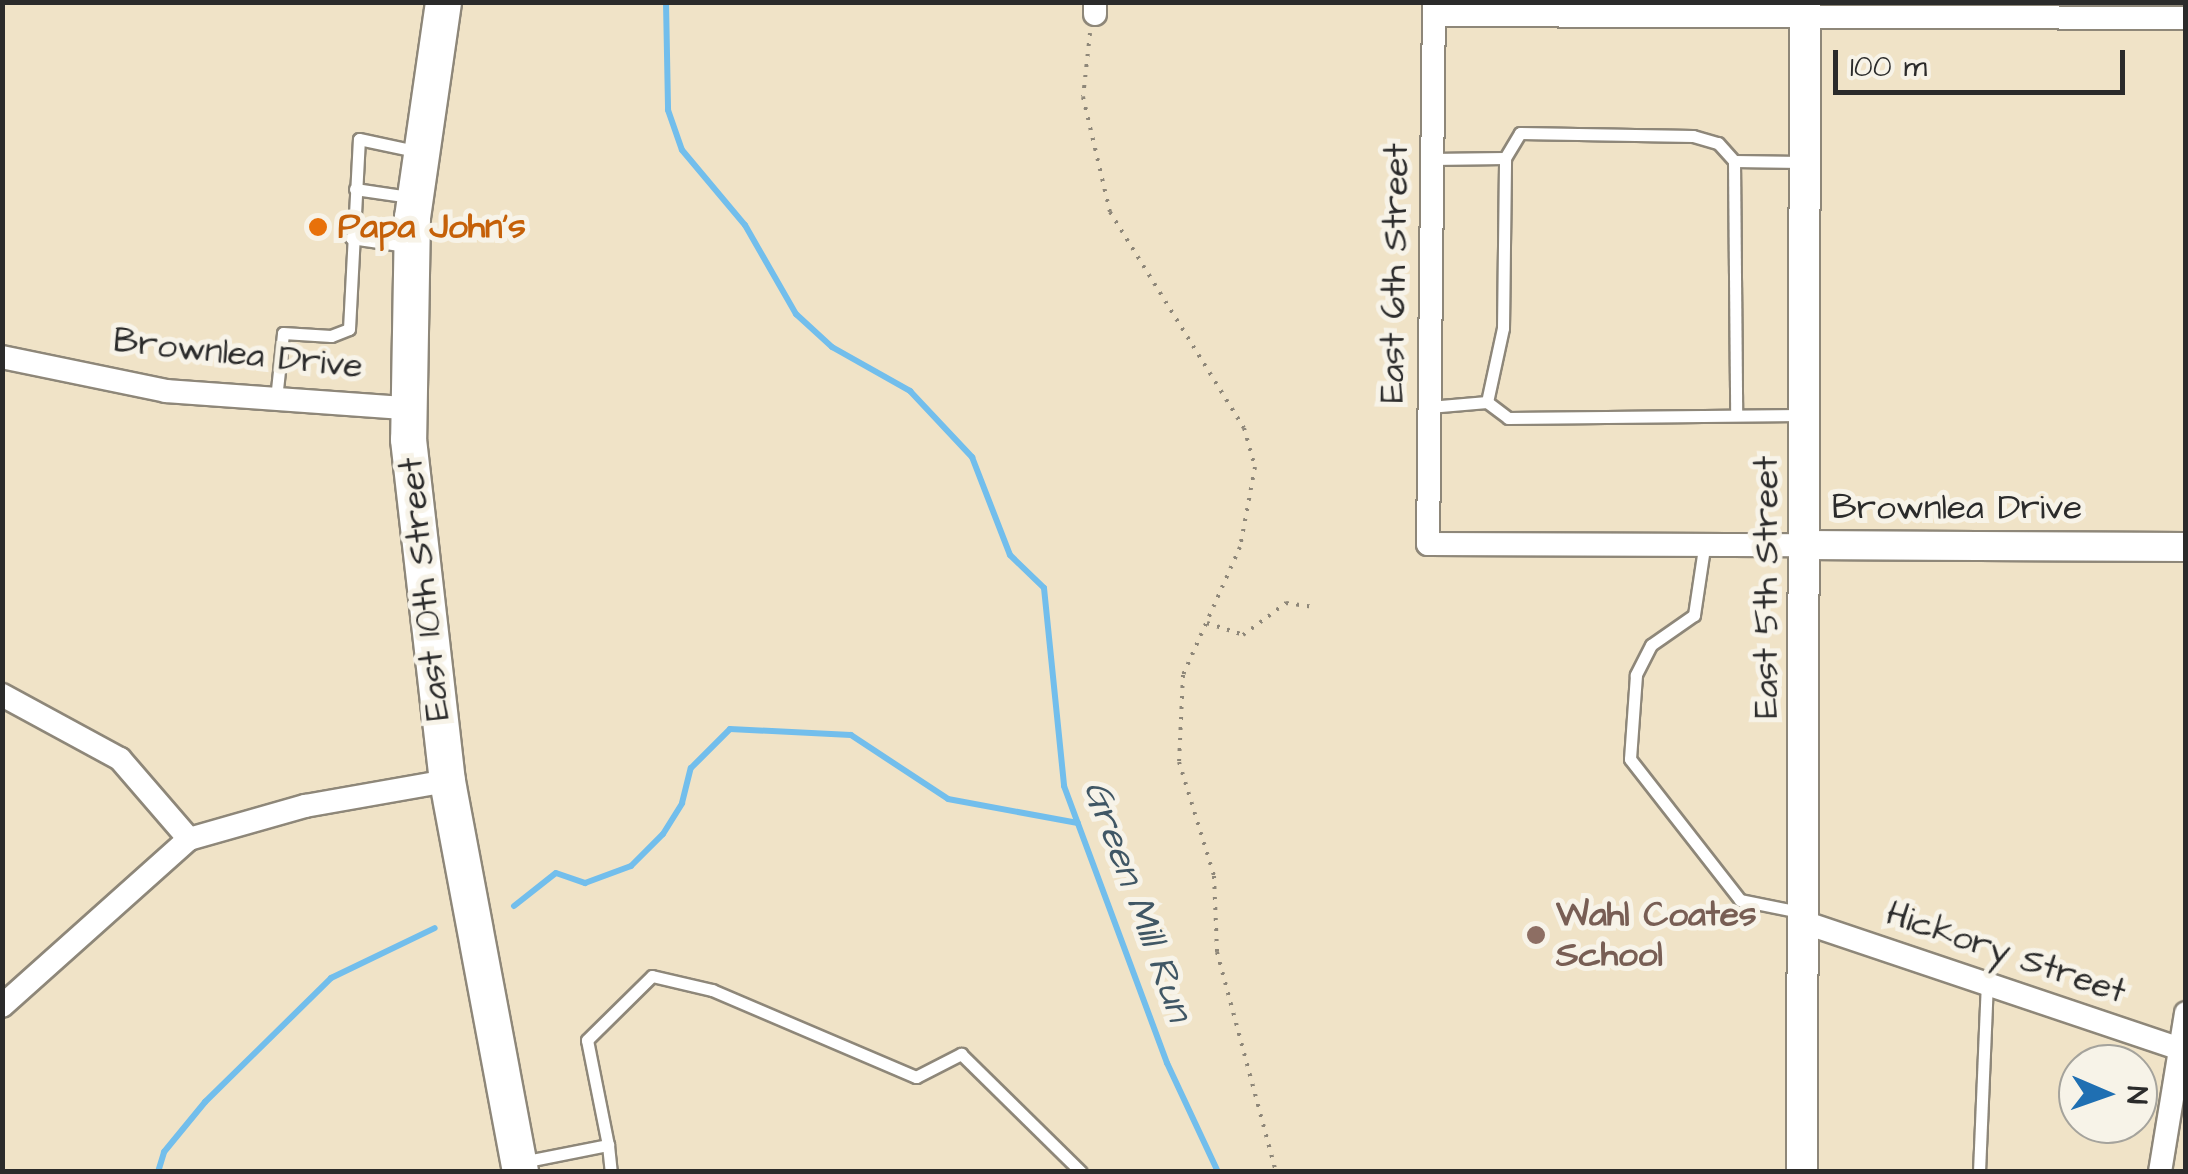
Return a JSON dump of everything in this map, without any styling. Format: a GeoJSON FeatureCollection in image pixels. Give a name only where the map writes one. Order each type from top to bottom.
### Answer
{"type":"FeatureCollection","features":[{"type":"Feature","properties":{"kind":"main road","name":"East 10th Street"},"geometry":{"type":"LineString","coordinates":[[443,2],[414,197],[406,408],[447,781],[519,1167]]}},
{"type":"Feature","properties":{"kind":"main road","name":"East 5th Street"},"geometry":{"type":"LineString","coordinates":[[1802,1172],[1805,10]]}},
{"type":"Feature","properties":{"kind":"street"},"geometry":{"type":"LineString","coordinates":[[1434,9],[1805,10],[2186,18]]}},
{"type":"Feature","properties":{"kind":"street","name":"East 6th Street"},"geometry":{"type":"LineString","coordinates":[[1428,544],[1434,9]]}},
{"type":"Feature","properties":{"kind":"street","name":"Brownlea Drive"},"geometry":{"type":"LineString","coordinates":[[2,357],[166,391],[406,408]]}},
{"type":"Feature","properties":{"kind":"street","name":"Brownlea Drive"},"geometry":{"type":"LineString","coordinates":[[1428,544],[2186,547]]}},
{"type":"Feature","properties":{"kind":"street"},"geometry":{"type":"LineString","coordinates":[[2,696],[120,760],[189,839]]}},
{"type":"Feature","properties":{"kind":"street"},"geometry":{"type":"LineString","coordinates":[[2,1006],[189,839],[306,806],[447,781]]}},
{"type":"Feature","properties":{"kind":"street","name":"Hickory Street"},"geometry":{"type":"LineString","coordinates":[[1804,917],[2181,1049]]}},
{"type":"Feature","properties":{"kind":"street"},"geometry":{"type":"LineString","coordinates":[[2160,1172],[2186,1013]]}},
{"type":"Feature","properties":{"kind":"lane"},"geometry":{"type":"LineString","coordinates":[[1487,402],[1502,328],[1504,158],[1520,133],[1692,136],[1718,142],[1734,161],[1736,416]]}},
{"type":"Feature","properties":{"kind":"lane"},"geometry":{"type":"LineString","coordinates":[[276,399],[284,334],[331,336],[349,330],[350,238],[359,139],[419,152]]}},
{"type":"Feature","properties":{"kind":"lane"},"geometry":{"type":"LineString","coordinates":[[1431,159],[1504,158]]}},
{"type":"Feature","properties":{"kind":"lane"},"geometry":{"type":"LineString","coordinates":[[1734,161],[1805,162]]}},
{"type":"Feature","properties":{"kind":"lane"},"geometry":{"type":"LineString","coordinates":[[355,189],[414,197]]}},
{"type":"Feature","properties":{"kind":"lane"},"geometry":{"type":"LineString","coordinates":[[350,238],[410,246]]}},
{"type":"Feature","properties":{"kind":"lane"},"geometry":{"type":"LineString","coordinates":[[1428,407],[1487,402],[1508,418],[1805,415]]}},
{"type":"Feature","properties":{"kind":"lane"},"geometry":{"type":"LineString","coordinates":[[1704,548],[1694,615],[1651,645],[1636,675],[1630,759],[1740,900],[1804,917]]}},
{"type":"Feature","properties":{"kind":"lane"},"geometry":{"type":"LineString","coordinates":[[611,1172],[586,1040],[652,976],[712,990],[916,1077],[960,1054],[1081,1172]]}},
{"type":"Feature","properties":{"kind":"lane"},"geometry":{"type":"LineString","coordinates":[[1979,1172],[1987,984]]}},
{"type":"Feature","properties":{"kind":"lane"},"geometry":{"type":"LineString","coordinates":[[519,1167],[608,1145]]}},
{"type":"Feature","properties":{"kind":"path"},"geometry":{"type":"LineString","coordinates":[[1088,42],[1083,97],[1110,212],[1244,428],[1256,468],[1240,547],[1183,675],[1179,762],[1214,876],[1217,952],[1276,1172]]}},
{"type":"Feature","properties":{"kind":"path"},"geometry":{"type":"LineString","coordinates":[[1207,623],[1243,635],[1286,603],[1316,607]]}},
{"type":"Feature","properties":{"kind":"waterway","name":"Green Mill Run"},"geometry":{"type":"LineString","coordinates":[[666,2],[668,110],[682,150],[745,225],[796,314],[832,347],[910,391],[972,457],[1010,555],[1044,588],[1064,786],[1167,1063],[1218,1172]]}},
{"type":"Feature","properties":{"kind":"waterway"},"geometry":{"type":"LineString","coordinates":[[514,906],[556,873],[585,883],[631,866],[663,834],[682,803],[691,768],[730,729],[851,735],[948,799],[1078,823]]}},
{"type":"Feature","properties":{"kind":"waterway"},"geometry":{"type":"LineString","coordinates":[[158,1172],[164,1152],[205,1102],[331,978],[435,928]]}},
{"type":"Feature","properties":{"kind":"place","name":"Papa John's"},"geometry":{"type":"Point","coordinates":[318,227]}},
{"type":"Feature","properties":{"kind":"place","name":"Wahl Coates School"},"geometry":{"type":"Point","coordinates":[1536,935]}}]}
